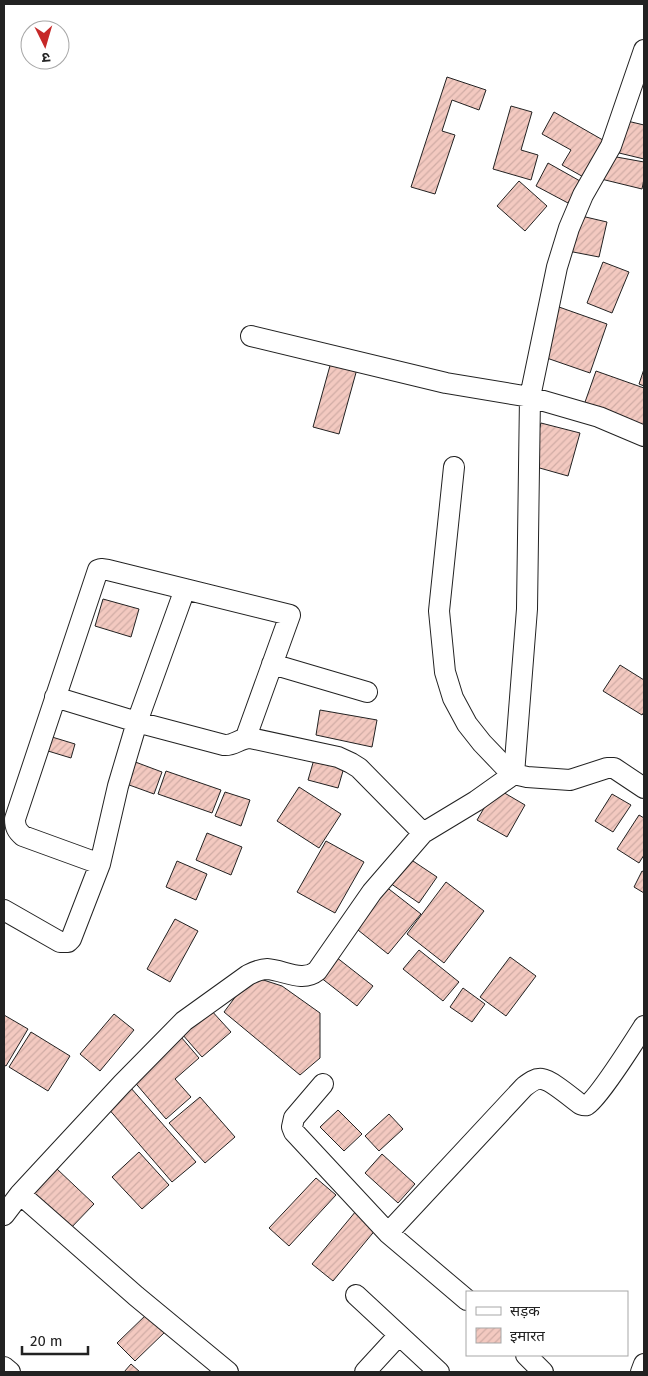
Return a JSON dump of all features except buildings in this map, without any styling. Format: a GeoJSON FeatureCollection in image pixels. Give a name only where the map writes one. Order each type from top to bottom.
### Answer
{"type":"FeatureCollection","features":[{"type":"Feature","properties":{"kind":"street"},"geometry":{"type":"LineString","coordinates":[[514,774],[527,608],[530,397],[557,268],[569,228],[583,195],[611,146],[644,50]]}},
{"type":"Feature","properties":{"kind":"street"},"geometry":{"type":"LineString","coordinates":[[251,336],[446,383],[530,397],[598,417],[644,436]]}},
{"type":"Feature","properties":{"kind":"street"},"geometry":{"type":"LineString","coordinates":[[454,467],[439,611],[445,672],[452,698],[466,724],[504,766],[514,774],[527,777],[570,780],[607,768],[614,768],[644,788]]}},
{"type":"Feature","properties":{"kind":"street"},"geometry":{"type":"LineString","coordinates":[[100,864],[23,836],[18,832],[15,825],[15,819],[98,570],[108,570],[290,615],[246,738]]}},
{"type":"Feature","properties":{"kind":"street"},"geometry":{"type":"LineString","coordinates":[[4,910],[60,942],[68,942],[71,939],[100,864],[118,786],[137,722],[185,589]]}},
{"type":"Feature","properties":{"kind":"street"},"geometry":{"type":"LineString","coordinates":[[272,664],[367,692]]}},
{"type":"Feature","properties":{"kind":"street"},"geometry":{"type":"LineString","coordinates":[[55,697],[137,722],[224,745],[246,738],[253,738],[338,757],[359,768],[423,833]]}},
{"type":"Feature","properties":{"kind":"street"},"geometry":{"type":"LineString","coordinates":[[4,1215],[20,1194],[122,1084],[184,1022],[248,975],[258,971],[268,969],[304,977],[311,976],[317,971],[372,892],[423,833],[476,801],[514,774]]}},
{"type":"Feature","properties":{"kind":"street"},"geometry":{"type":"LineString","coordinates":[[388,1233],[531,1081],[542,1079],[549,1081],[580,1104],[587,1105],[592,1102],[644,1026]]}},
{"type":"Feature","properties":{"kind":"street"},"geometry":{"type":"LineString","coordinates":[[323,1084],[294,1118],[292,1127],[294,1132],[388,1233],[466,1299]]}},
{"type":"Feature","properties":{"kind":"street"},"geometry":{"type":"LineString","coordinates":[[20,1194],[136,1296],[228,1372]]}},
{"type":"Feature","properties":{"kind":"street"},"geometry":{"type":"LineString","coordinates":[[356,1295],[440,1372]]}},
{"type":"Feature","properties":{"kind":"street"},"geometry":{"type":"LineString","coordinates":[[365,1372],[399,1335]]}},
{"type":"Feature","properties":{"kind":"street"},"geometry":{"type":"LineString","coordinates":[[527,1356],[543,1372]]}},
{"type":"Feature","properties":{"kind":"street"},"geometry":{"type":"LineString","coordinates":[[641,1372],[644,1364]]}},
{"type":"Feature","properties":{"kind":"street"},"geometry":{"type":"LineString","coordinates":[[4,1367],[10,1372]]}}]}
